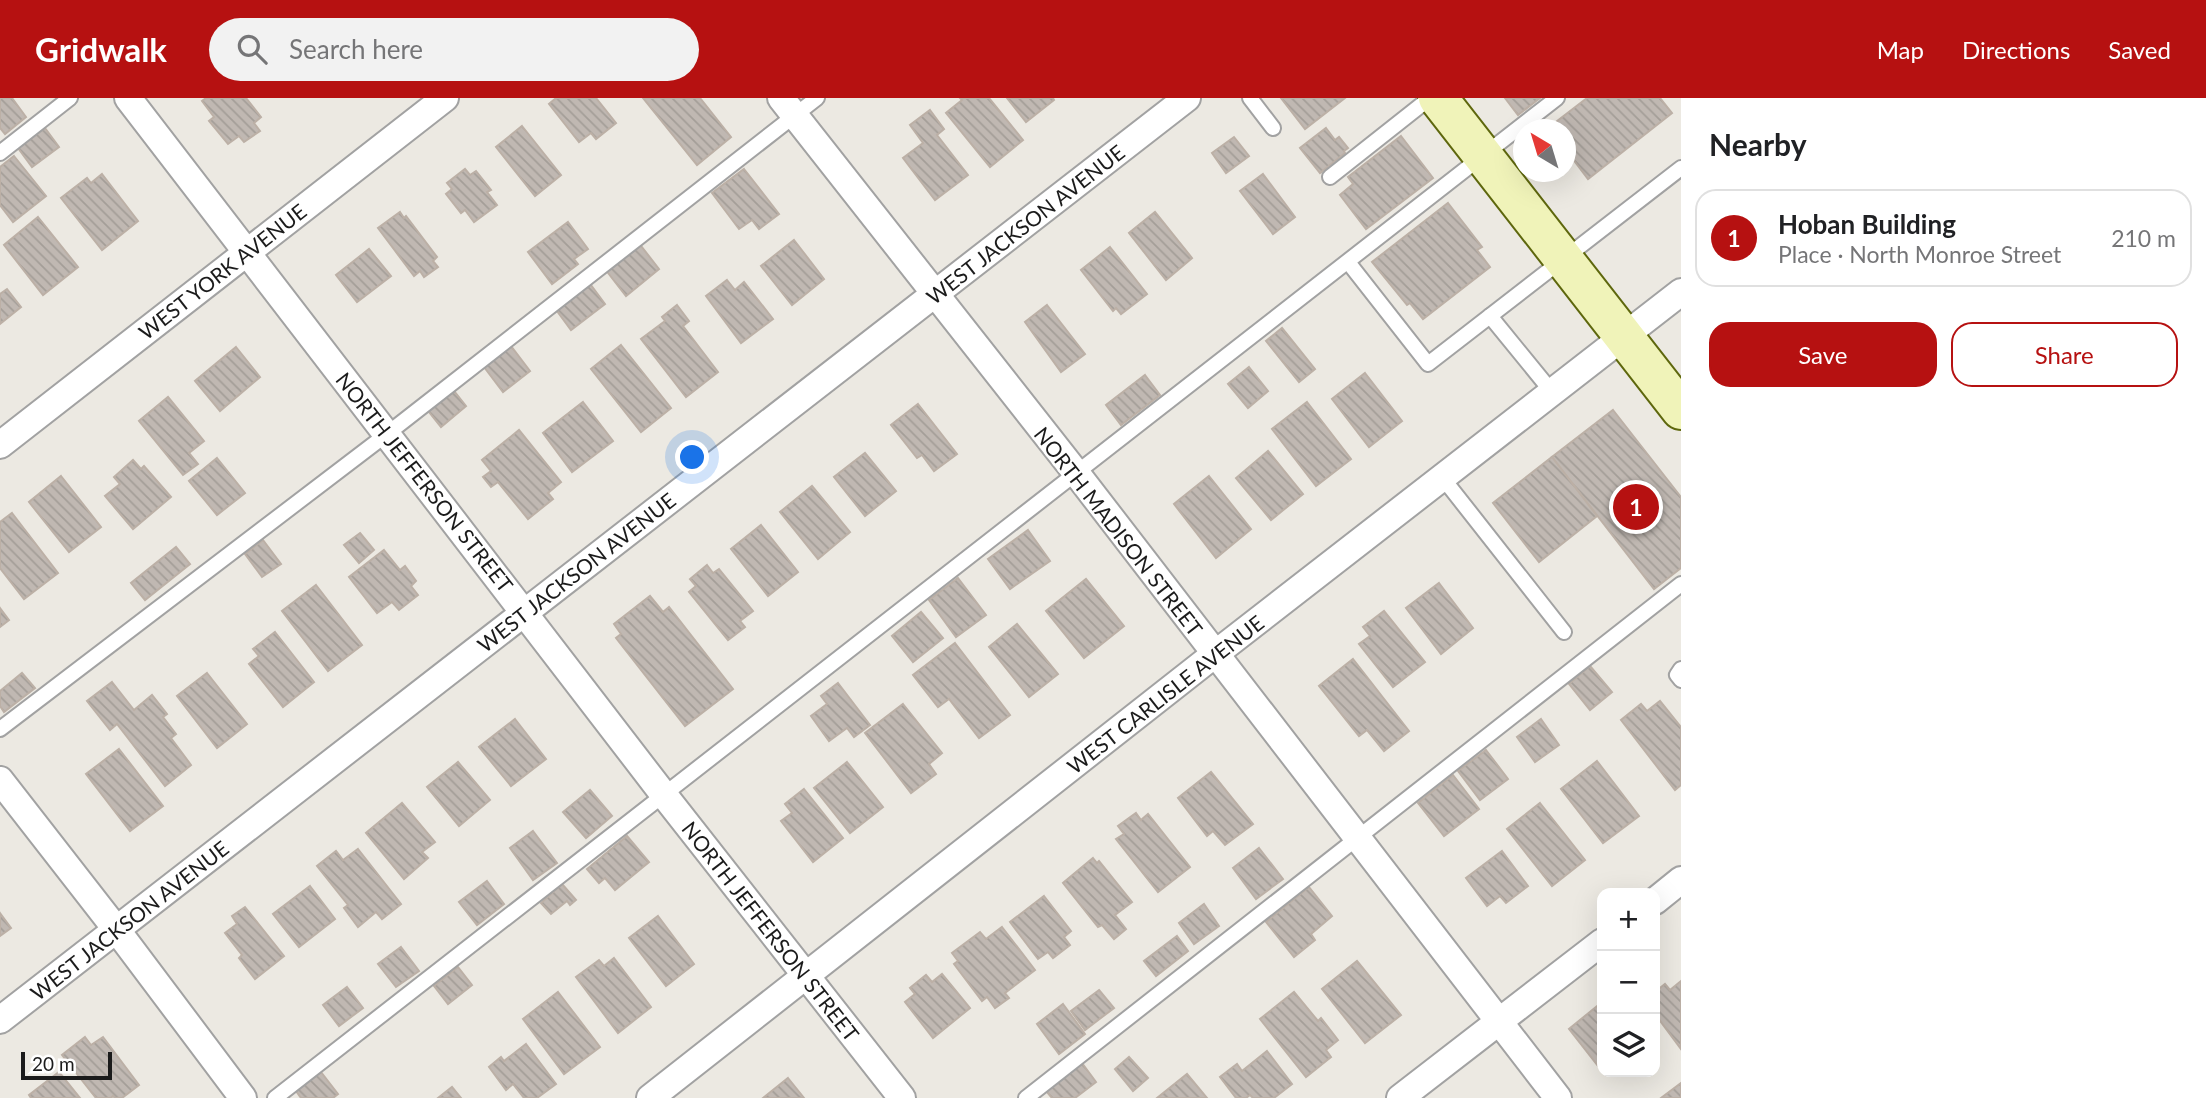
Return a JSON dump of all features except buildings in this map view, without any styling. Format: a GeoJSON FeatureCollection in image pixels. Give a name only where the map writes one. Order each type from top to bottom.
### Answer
{"type":"FeatureCollection","features":[{"type":"Feature","properties":{"kind":"main road"},"geometry":{"type":"LineString","coordinates":[[1438,98],[1681,410]]}},
{"type":"Feature","properties":{"kind":"street","name":"NORTH JEFFERSON STREET"},"geometry":{"type":"LineString","coordinates":[[128,98],[664,794],[902,1098]]}},
{"type":"Feature","properties":{"kind":"street","name":"WEST YORK AVENUE"},"geometry":{"type":"LineString","coordinates":[[0,445],[445,98]]}},
{"type":"Feature","properties":{"kind":"street","name":"WEST JACKSON AVENUE"},"geometry":{"type":"LineString","coordinates":[[0,1020],[1187,98]]}},
{"type":"Feature","properties":{"kind":"street","name":"NORTH MADISON STREET"},"geometry":{"type":"LineString","coordinates":[[788,107],[1077,474],[1558,1098]]}},
{"type":"Feature","properties":{"kind":"street","name":"WEST CARLISLE AVENUE"},"geometry":{"type":"LineString","coordinates":[[650,1098],[1214,654],[1681,292]]}},
{"type":"Feature","properties":{"kind":"street"},"geometry":{"type":"LineString","coordinates":[[0,780],[243,1098]]}},
{"type":"Feature","properties":{"kind":"street"},"geometry":{"type":"LineString","coordinates":[[1660,897],[1681,880]]}},
{"type":"Feature","properties":{"kind":"street"},"geometry":{"type":"LineString","coordinates":[[1400,1098],[1597,946]]}},
{"type":"Feature","properties":{"kind":"lane"},"geometry":{"type":"LineString","coordinates":[[0,153],[70,98]]}},
{"type":"Feature","properties":{"kind":"lane"},"geometry":{"type":"LineString","coordinates":[[0,729],[387,434],[788,107],[817,98]]}},
{"type":"Feature","properties":{"kind":"lane"},"geometry":{"type":"LineString","coordinates":[[1250,98],[1273,128]]}},
{"type":"Feature","properties":{"kind":"lane"},"geometry":{"type":"LineString","coordinates":[[1330,177],[1430,98]]}},
{"type":"Feature","properties":{"kind":"lane"},"geometry":{"type":"LineString","coordinates":[[275,1098],[1557,98]]}},
{"type":"Feature","properties":{"kind":"lane"},"geometry":{"type":"LineString","coordinates":[[1348,262],[1428,364],[1681,168]]}},
{"type":"Feature","properties":{"kind":"lane"},"geometry":{"type":"LineString","coordinates":[[1490,316],[1552,392]]}},
{"type":"Feature","properties":{"kind":"lane"},"geometry":{"type":"LineString","coordinates":[[1442,477],[1564,632]]}},
{"type":"Feature","properties":{"kind":"lane"},"geometry":{"type":"LineString","coordinates":[[1026,1098],[1681,584]]}},
{"type":"Feature","properties":{"kind":"lane"},"geometry":{"type":"LineString","coordinates":[[1681,668],[1677,675],[1681,680]]}},
{"type":"Feature","properties":{"kind":"place","name":"Hoban Building"},"geometry":{"type":"Point","coordinates":[1636,507]}}]}
